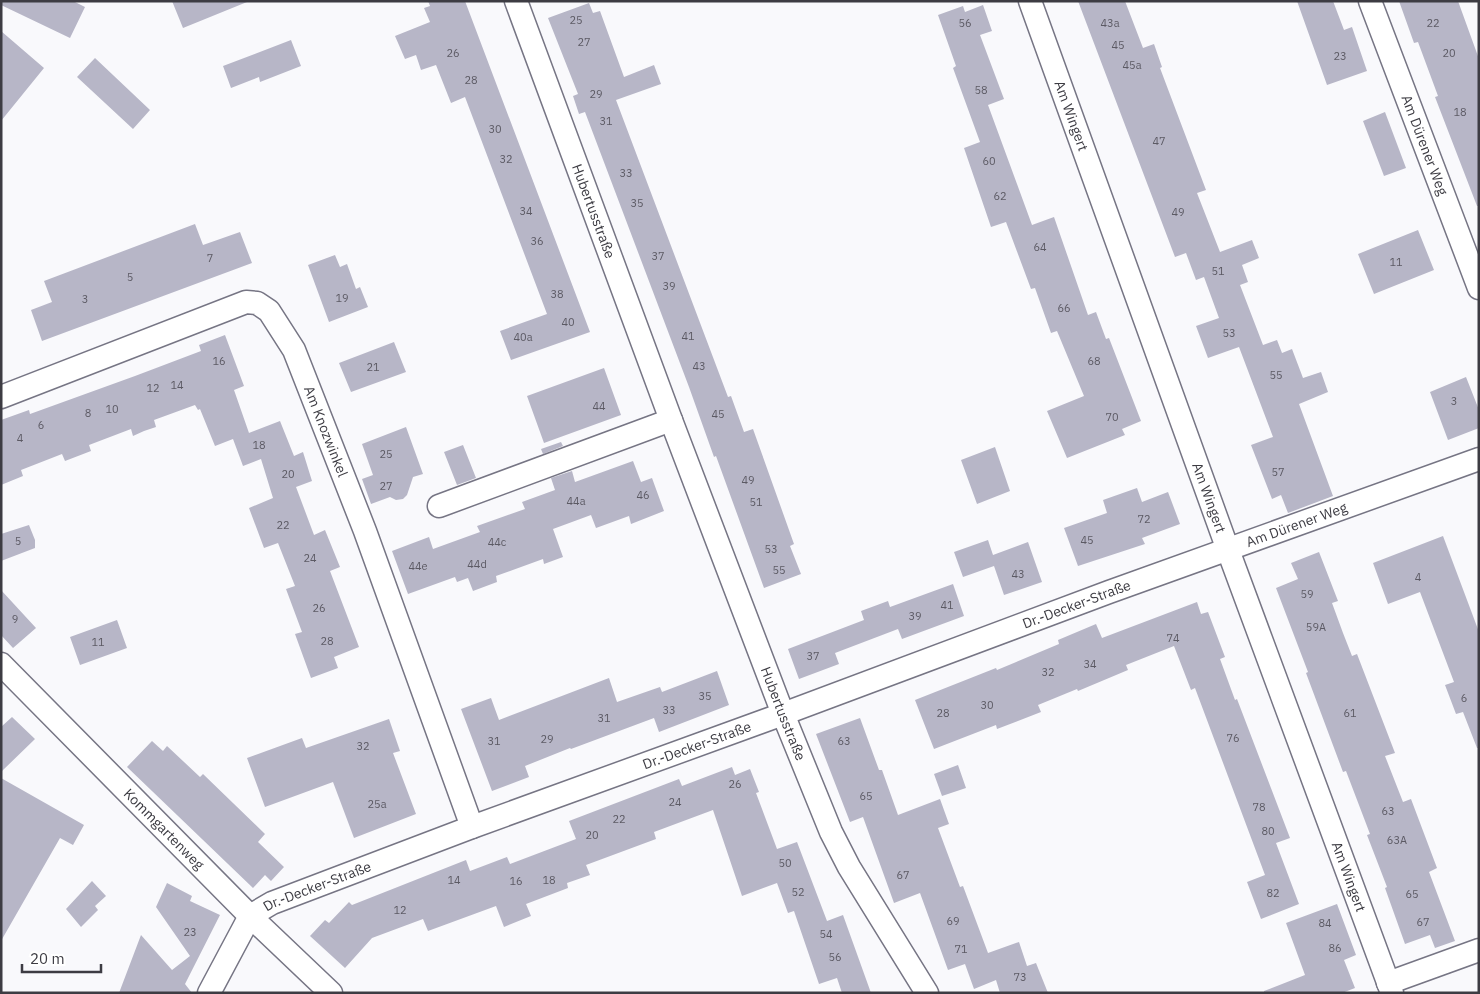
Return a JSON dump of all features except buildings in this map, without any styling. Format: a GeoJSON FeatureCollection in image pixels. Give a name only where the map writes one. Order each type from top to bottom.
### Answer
{"type":"FeatureCollection","features":[{"type":"Feature","properties":{"kind":"street","name":"Hubertusstraße"},"geometry":{"type":"LineString","coordinates":[[516,1],[671,420],[783,714],[831,832],[849,867],[927,993]]}},
{"type":"Feature","properties":{"kind":"street","name":"Am Wingert"},"geometry":{"type":"LineString","coordinates":[[1030,1],[1228,550],[1390,988]]}},
{"type":"Feature","properties":{"kind":"street","name":"Am Dürener Weg"},"geometry":{"type":"LineString","coordinates":[[1370,1],[1479,288]]}},
{"type":"Feature","properties":{"kind":"street","name":"Am Knozwinkel"},"geometry":{"type":"LineString","coordinates":[[1,397],[246,302],[257,303],[269,312],[294,350],[362,522],[472,827]]}},
{"type":"Feature","properties":{"kind":"street"},"geometry":{"type":"LineString","coordinates":[[440,506],[671,420]]}},
{"type":"Feature","properties":{"kind":"street","name":"Am Dürener Weg"},"geometry":{"type":"LineString","coordinates":[[1228,550],[1479,459]]}},
{"type":"Feature","properties":{"kind":"street","name":"Dr.-Decker-Straße"},"geometry":{"type":"LineString","coordinates":[[209,993],[250,916],[272,903],[472,827],[783,714],[1109,592],[1228,550]]}},
{"type":"Feature","properties":{"kind":"street","name":"Kommgartenweg"},"geometry":{"type":"LineString","coordinates":[[1,664],[250,916],[331,993]]}},
{"type":"Feature","properties":{"kind":"street"},"geometry":{"type":"LineString","coordinates":[[1390,988],[1479,950]]}}]}
